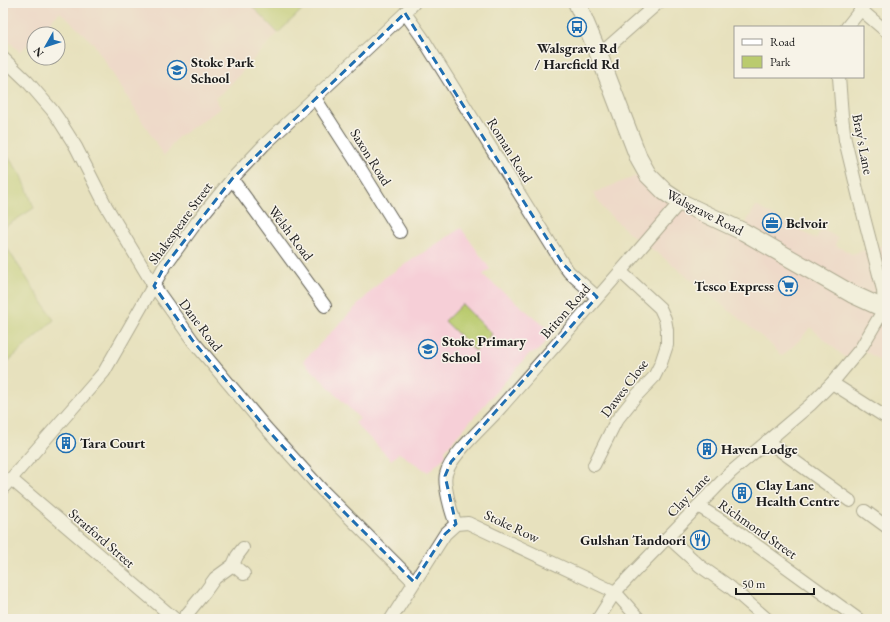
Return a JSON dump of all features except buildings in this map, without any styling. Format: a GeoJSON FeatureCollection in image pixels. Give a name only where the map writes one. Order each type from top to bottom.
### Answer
{"type":"FeatureCollection","features":[{"type":"Feature","properties":{"kind":"highway","name":"Walsgrave Road"},"geometry":{"type":"LineString","coordinates":[[577,3],[644,170],[660,189],[680,202],[744,232],[852,294],[886,310]]}},
{"type":"Feature","properties":{"kind":"street","name":"Shakespeare Street"},"geometry":{"type":"LineString","coordinates":[[7,484],[104,372],[169,260],[196,223],[232,179],[264,144],[315,98],[414,3]]}},
{"type":"Feature","properties":{"kind":"street"},"geometry":{"type":"LineString","coordinates":[[599,55],[658,3]]}},
{"type":"Feature","properties":{"kind":"street"},"geometry":{"type":"LineString","coordinates":[[848,26],[863,6],[887,32]]}},
{"type":"Feature","properties":{"kind":"street","name":"Roman Road"},"geometry":{"type":"LineString","coordinates":[[404,13],[422,38],[563,264],[569,272],[597,297]]}},
{"type":"Feature","properties":{"kind":"street","name":"Dane Road"},"geometry":{"type":"LineString","coordinates":[[3,58],[27,81],[59,120],[76,147],[106,206],[154,286],[193,341],[266,428],[322,490],[414,582]]}},
{"type":"Feature","properties":{"kind":"street","name":"Bray's Lane"},"geometry":{"type":"LineString","coordinates":[[839,78],[845,140],[883,290],[886,310]]}},
{"type":"Feature","properties":{"kind":"street","name":"Saxon Road"},"geometry":{"type":"LineString","coordinates":[[315,98],[354,157],[400,232]]}},
{"type":"Feature","properties":{"kind":"street","name":"Welsh Road"},"geometry":{"type":"LineString","coordinates":[[232,179],[325,306]]}},
{"type":"Feature","properties":{"kind":"street","name":"Briton Road"},"geometry":{"type":"LineString","coordinates":[[456,524],[450,507],[445,476],[451,462],[500,409],[597,297],[621,272],[680,202]]}},
{"type":"Feature","properties":{"kind":"street","name":"Dawes Close"},"geometry":{"type":"LineString","coordinates":[[594,465],[616,421],[657,372],[667,345],[668,330],[659,307],[621,272]]}},
{"type":"Feature","properties":{"kind":"street","name":"Clay Lane"},"geometry":{"type":"LineString","coordinates":[[598,619],[615,592],[730,473],[810,405],[832,383],[861,348],[886,310]]}},
{"type":"Feature","properties":{"kind":"street"},"geometry":{"type":"LineString","coordinates":[[832,383],[887,418]]}},
{"type":"Feature","properties":{"kind":"street"},"geometry":{"type":"LineString","coordinates":[[767,441],[850,501]]}},
{"type":"Feature","properties":{"kind":"street","name":"Stratford Street"},"geometry":{"type":"LineString","coordinates":[[7,484],[167,617]]}},
{"type":"Feature","properties":{"kind":"street","name":"Richmond Street"},"geometry":{"type":"LineString","coordinates":[[698,506],[730,526],[858,619]]}},
{"type":"Feature","properties":{"kind":"street"},"geometry":{"type":"LineString","coordinates":[[865,511],[887,527]]}},
{"type":"Feature","properties":{"kind":"street","name":"Stoke Row"},"geometry":{"type":"LineString","coordinates":[[456,524],[468,522],[478,526],[615,592]]}},
{"type":"Feature","properties":{"kind":"street"},"geometry":{"type":"LineString","coordinates":[[391,619],[445,534],[456,524]]}},
{"type":"Feature","properties":{"kind":"street"},"geometry":{"type":"LineString","coordinates":[[668,537],[700,566],[730,587],[768,619]]}},
{"type":"Feature","properties":{"kind":"street"},"geometry":{"type":"LineString","coordinates":[[183,619],[206,592],[215,578],[233,565],[243,548]]}},
{"type":"Feature","properties":{"kind":"street"},"geometry":{"type":"LineString","coordinates":[[233,565],[244,574]]}},
{"type":"Feature","properties":{"kind":"street"},"geometry":{"type":"LineString","coordinates":[[615,592],[639,619]]}},
{"type":"Feature","properties":{"kind":"highlighted area"},"geometry":{"type":"Polygon","coordinates":[[[405,13],[563,264],[597,297],[451,462],[445,476],[456,524],[445,534],[414,582],[322,490],[266,428],[193,341],[154,286],[164,267],[232,179],[405,13]]]}},
{"type":"Feature","properties":{"kind":"shaded area","name":"Stoke Park School"},"geometry":{"type":"Polygon","coordinates":[[[3,3],[249,3],[278,33],[227,88],[215,98],[221,108],[177,138],[164,156],[94,44],[60,12],[46,26],[26,26],[26,46],[20,52],[3,36],[3,3]]]}},
{"type":"Feature","properties":{"kind":"shaded area"},"geometry":{"type":"Polygon","coordinates":[[[646,172],[744,231],[748,219],[756,206],[816,239],[822,229],[838,238],[835,245],[852,254],[887,244],[887,365],[863,350],[849,361],[810,327],[801,339],[782,356],[768,342],[659,254],[636,239],[604,210],[593,193],[646,172]]]}},
{"type":"Feature","properties":{"kind":"shaded area","name":"Stoke Primary School"},"geometry":{"type":"Polygon","coordinates":[[[461,228],[490,269],[483,275],[553,333],[537,352],[530,353],[445,450],[446,456],[428,472],[399,453],[391,460],[355,423],[360,419],[303,361],[384,278],[461,228]]]}},
{"type":"Feature","properties":{"kind":"green space"},"geometry":{"type":"Polygon","coordinates":[[[249,3],[309,3],[278,33],[249,3]]]}},
{"type":"Feature","properties":{"kind":"green space"},"geometry":{"type":"Polygon","coordinates":[[[3,150],[22,176],[34,208],[3,228],[3,150]]]}},
{"type":"Feature","properties":{"kind":"green space"},"geometry":{"type":"Polygon","coordinates":[[[3,242],[54,320],[3,366],[3,242]]]}},
{"type":"Feature","properties":{"kind":"green space"},"geometry":{"type":"Polygon","coordinates":[[[462,304],[492,334],[475,351],[445,321],[462,304]]]}},
{"type":"Feature","properties":{"kind":"place","name":"Walsgrave Rd / Harefield Rd"},"geometry":{"type":"Point","coordinates":[577,27]}},
{"type":"Feature","properties":{"kind":"place","name":"Stoke Park School"},"geometry":{"type":"Point","coordinates":[177,70]}},
{"type":"Feature","properties":{"kind":"place","name":"Belvoir"},"geometry":{"type":"Point","coordinates":[772,223]}},
{"type":"Feature","properties":{"kind":"place","name":"Tesco Express"},"geometry":{"type":"Point","coordinates":[788,286]}},
{"type":"Feature","properties":{"kind":"place","name":"Stoke Primary School"},"geometry":{"type":"Point","coordinates":[428,349]}},
{"type":"Feature","properties":{"kind":"place","name":"Tara Court"},"geometry":{"type":"Point","coordinates":[66,443]}},
{"type":"Feature","properties":{"kind":"place","name":"Haven Lodge"},"geometry":{"type":"Point","coordinates":[707,449]}},
{"type":"Feature","properties":{"kind":"place","name":"Clay Lane Health Centre"},"geometry":{"type":"Point","coordinates":[742,493]}},
{"type":"Feature","properties":{"kind":"place","name":"Gulshan Tandoori"},"geometry":{"type":"Point","coordinates":[700,540]}}]}
